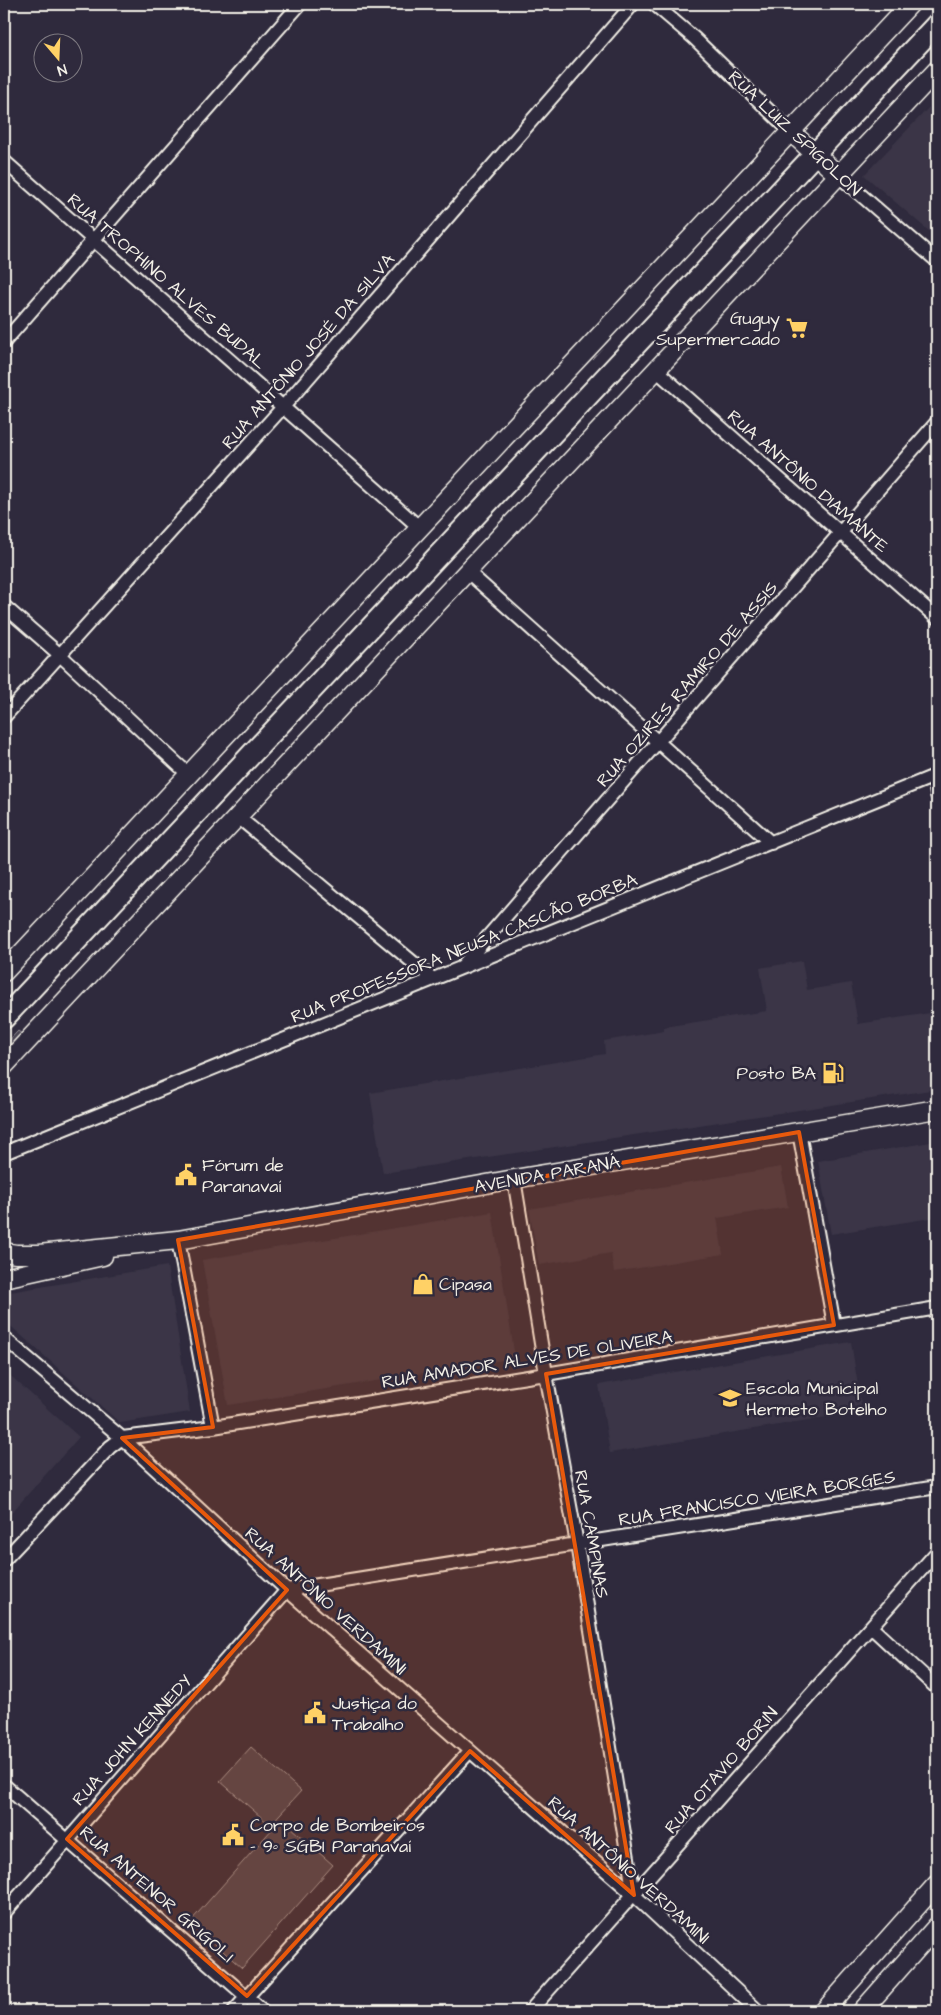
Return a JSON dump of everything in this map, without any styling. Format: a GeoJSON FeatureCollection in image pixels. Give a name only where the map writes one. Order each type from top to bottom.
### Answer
{"type":"FeatureCollection","features":[{"type":"Feature","properties":{"kind":"main road"},"geometry":{"type":"LineString","coordinates":[[4,1018],[937,24]]}},
{"type":"Feature","properties":{"kind":"street"},"geometry":{"type":"LineString","coordinates":[[4,342],[300,4]]}},
{"type":"Feature","properties":{"kind":"street","name":"RUA ANTÔNIO JOSÉ DA SILVA"},"geometry":{"type":"LineString","coordinates":[[4,717],[283,407],[633,4]]}},
{"type":"Feature","properties":{"kind":"street","name":"RUA LUIZ SPIGOLON"},"geometry":{"type":"LineString","coordinates":[[654,4],[694,38],[839,176],[937,261]]}},
{"type":"Feature","properties":{"kind":"street"},"geometry":{"type":"LineString","coordinates":[[4,972],[910,4]]}},
{"type":"Feature","properties":{"kind":"street"},"geometry":{"type":"LineString","coordinates":[[4,1066],[937,70]]}},
{"type":"Feature","properties":{"kind":"street","name":"RUA TROPHINO ALVES BUDAL"},"geometry":{"type":"LineString","coordinates":[[4,161],[420,528]]}},
{"type":"Feature","properties":{"kind":"street","name":"RUA ANTÔNIO DIAMANTE"},"geometry":{"type":"LineString","coordinates":[[656,370],[937,618]]}},
{"type":"Feature","properties":{"kind":"street","name":"RUA OZIRES RAMIRO DE ASSIS"},"geometry":{"type":"LineString","coordinates":[[461,967],[937,422]]}},
{"type":"Feature","properties":{"kind":"street"},"geometry":{"type":"LineString","coordinates":[[468,572],[771,843]]}},
{"type":"Feature","properties":{"kind":"street"},"geometry":{"type":"LineString","coordinates":[[4,606],[59,654],[188,774]]}},
{"type":"Feature","properties":{"kind":"street"},"geometry":{"type":"LineString","coordinates":[[936,775],[937,795]]}},
{"type":"Feature","properties":{"kind":"street","name":"RUA PROFESSORA NEUSA CASCÃO BORBA"},"geometry":{"type":"LineString","coordinates":[[4,1153],[936,775]]}},
{"type":"Feature","properties":{"kind":"street"},"geometry":{"type":"LineString","coordinates":[[238,816],[432,979]]}},
{"type":"Feature","properties":{"kind":"street","name":"AVENIDA PARANÁ"},"geometry":{"type":"LineString","coordinates":[[4,1252],[39,1254],[178,1240],[514,1179],[937,1109]]}},
{"type":"Feature","properties":{"kind":"street"},"geometry":{"type":"LineString","coordinates":[[799,1132],[834,1325]]}},
{"type":"Feature","properties":{"kind":"street","name":"RUA CAMPINAS"},"geometry":{"type":"LineString","coordinates":[[514,1179],[546,1374],[577,1544],[634,1895]]}},
{"type":"Feature","properties":{"kind":"street"},"geometry":{"type":"LineString","coordinates":[[178,1240],[213,1427]]}},
{"type":"Feature","properties":{"kind":"street","name":"AVENIDA PARANÁ"},"geometry":{"type":"LineString","coordinates":[[4,1278],[66,1266],[157,1243]]}},
{"type":"Feature","properties":{"kind":"street","name":"RUA AMADOR ALVES DE OLIVEIRA"},"geometry":{"type":"LineString","coordinates":[[122,1438],[213,1427],[546,1374],[937,1308]]}},
{"type":"Feature","properties":{"kind":"street","name":"RUA ANTÔNIO VERDAMINI"},"geometry":{"type":"LineString","coordinates":[[4,1338],[122,1438],[287,1590],[634,1895],[758,2011]]}},
{"type":"Feature","properties":{"kind":"street"},"geometry":{"type":"LineString","coordinates":[[4,1560],[110,1447],[122,1438]]}},
{"type":"Feature","properties":{"kind":"street","name":"RUA FRANCISCO VIEIRA BORGES"},"geometry":{"type":"LineString","coordinates":[[287,1590],[937,1487]]}},
{"type":"Feature","properties":{"kind":"street","name":"RUA OTAVIO BORIN"},"geometry":{"type":"LineString","coordinates":[[530,2011],[937,1552]]}},
{"type":"Feature","properties":{"kind":"street","name":"RUA JOHN KENNEDY"},"geometry":{"type":"LineString","coordinates":[[4,1913],[287,1590]]}},
{"type":"Feature","properties":{"kind":"street"},"geometry":{"type":"LineString","coordinates":[[871,1627],[937,1688]]}},
{"type":"Feature","properties":{"kind":"street"},"geometry":{"type":"LineString","coordinates":[[234,2011],[470,1751]]}},
{"type":"Feature","properties":{"kind":"street","name":"RUA ANTENOR GRIGOLI"},"geometry":{"type":"LineString","coordinates":[[4,1785],[264,2011]]}},
{"type":"Feature","properties":{"kind":"street"},"geometry":{"type":"LineString","coordinates":[[824,2011],[937,1884]]}},
{"type":"Feature","properties":{"kind":"street"},"geometry":{"type":"LineString","coordinates":[[862,2011],[937,1926]]}},
{"type":"Feature","properties":{"kind":"highlighted area"},"geometry":{"type":"Polygon","coordinates":[[[799,1132],[834,1325],[546,1374],[634,1895],[470,1751],[247,1996],[67,1839],[287,1590],[122,1438],[213,1427],[178,1240],[799,1132]]]}},
{"type":"Feature","properties":{"kind":"shaded area"},"geometry":{"type":"Polygon","coordinates":[[[937,99],[937,238],[864,175],[937,99]]]}},
{"type":"Feature","properties":{"kind":"shaded area"},"geometry":{"type":"Polygon","coordinates":[[[802,961],[807,990],[851,983],[858,1024],[937,1012],[937,1089],[383,1173],[370,1093],[605,1054],[604,1041],[664,1031],[664,1027],[767,1011],[760,968],[802,961]]]}},
{"type":"Feature","properties":{"kind":"shaded area"},"geometry":{"type":"Polygon","coordinates":[[[18,1031],[23,1035],[4,1055],[4,1046],[18,1031]]]}},
{"type":"Feature","properties":{"kind":"shaded area"},"geometry":{"type":"Polygon","coordinates":[[[937,1141],[937,1217],[831,1234],[818,1161],[937,1141]]]}},
{"type":"Feature","properties":{"kind":"shaded area"},"geometry":{"type":"Polygon","coordinates":[[[781,1167],[788,1207],[717,1218],[723,1254],[614,1272],[611,1253],[539,1265],[529,1209],[781,1167]]]}},
{"type":"Feature","properties":{"kind":"shaded area"},"geometry":{"type":"Polygon","coordinates":[[[492,1212],[515,1358],[228,1405],[202,1260],[492,1212]]]}},
{"type":"Feature","properties":{"kind":"shaded area"},"geometry":{"type":"Polygon","coordinates":[[[4,1261],[39,1261],[39,1264],[4,1270],[4,1261]]]}},
{"type":"Feature","properties":{"kind":"shaded area"},"geometry":{"type":"Polygon","coordinates":[[[167,1266],[190,1412],[120,1423],[4,1320],[4,1293],[167,1266]]]}},
{"type":"Feature","properties":{"kind":"shaded area","name":"Escola Municipal Hermeto Botelho"},"geometry":{"type":"Polygon","coordinates":[[[851,1342],[862,1411],[610,1453],[599,1385],[851,1342]]]}},
{"type":"Feature","properties":{"kind":"shaded area"},"geometry":{"type":"Polygon","coordinates":[[[4,1370],[79,1437],[4,1521],[4,1370]]]}},
{"type":"Feature","properties":{"kind":"shaded area"},"geometry":{"type":"Polygon","coordinates":[[[251,1747],[301,1791],[270,1825],[220,1781],[251,1747]]]}},
{"type":"Feature","properties":{"kind":"shaded area"},"geometry":{"type":"Polygon","coordinates":[[[281,1819],[333,1865],[242,1968],[190,1922],[281,1819]]]}},
{"type":"Feature","properties":{"kind":"place","name":"Guguy Supermercado"},"geometry":{"type":"Point","coordinates":[797,328]}},
{"type":"Feature","properties":{"kind":"place","name":"Posto BA"},"geometry":{"type":"Point","coordinates":[833,1073]}},
{"type":"Feature","properties":{"kind":"place","name":"Fórum de Paranavaí"},"geometry":{"type":"Point","coordinates":[186,1175]}},
{"type":"Feature","properties":{"kind":"place","name":"Cipasa"},"geometry":{"type":"Point","coordinates":[423,1284]}},
{"type":"Feature","properties":{"kind":"place","name":"Escola Municipal Hermeto Botelho"},"geometry":{"type":"Point","coordinates":[730,1398]}},
{"type":"Feature","properties":{"kind":"place","name":"Justiça do Trabalho"},"geometry":{"type":"Point","coordinates":[315,1713]}},
{"type":"Feature","properties":{"kind":"place","name":"Corpo de Bombeiros - 9º SGBI Paranavaí"},"geometry":{"type":"Point","coordinates":[233,1835]}}]}
